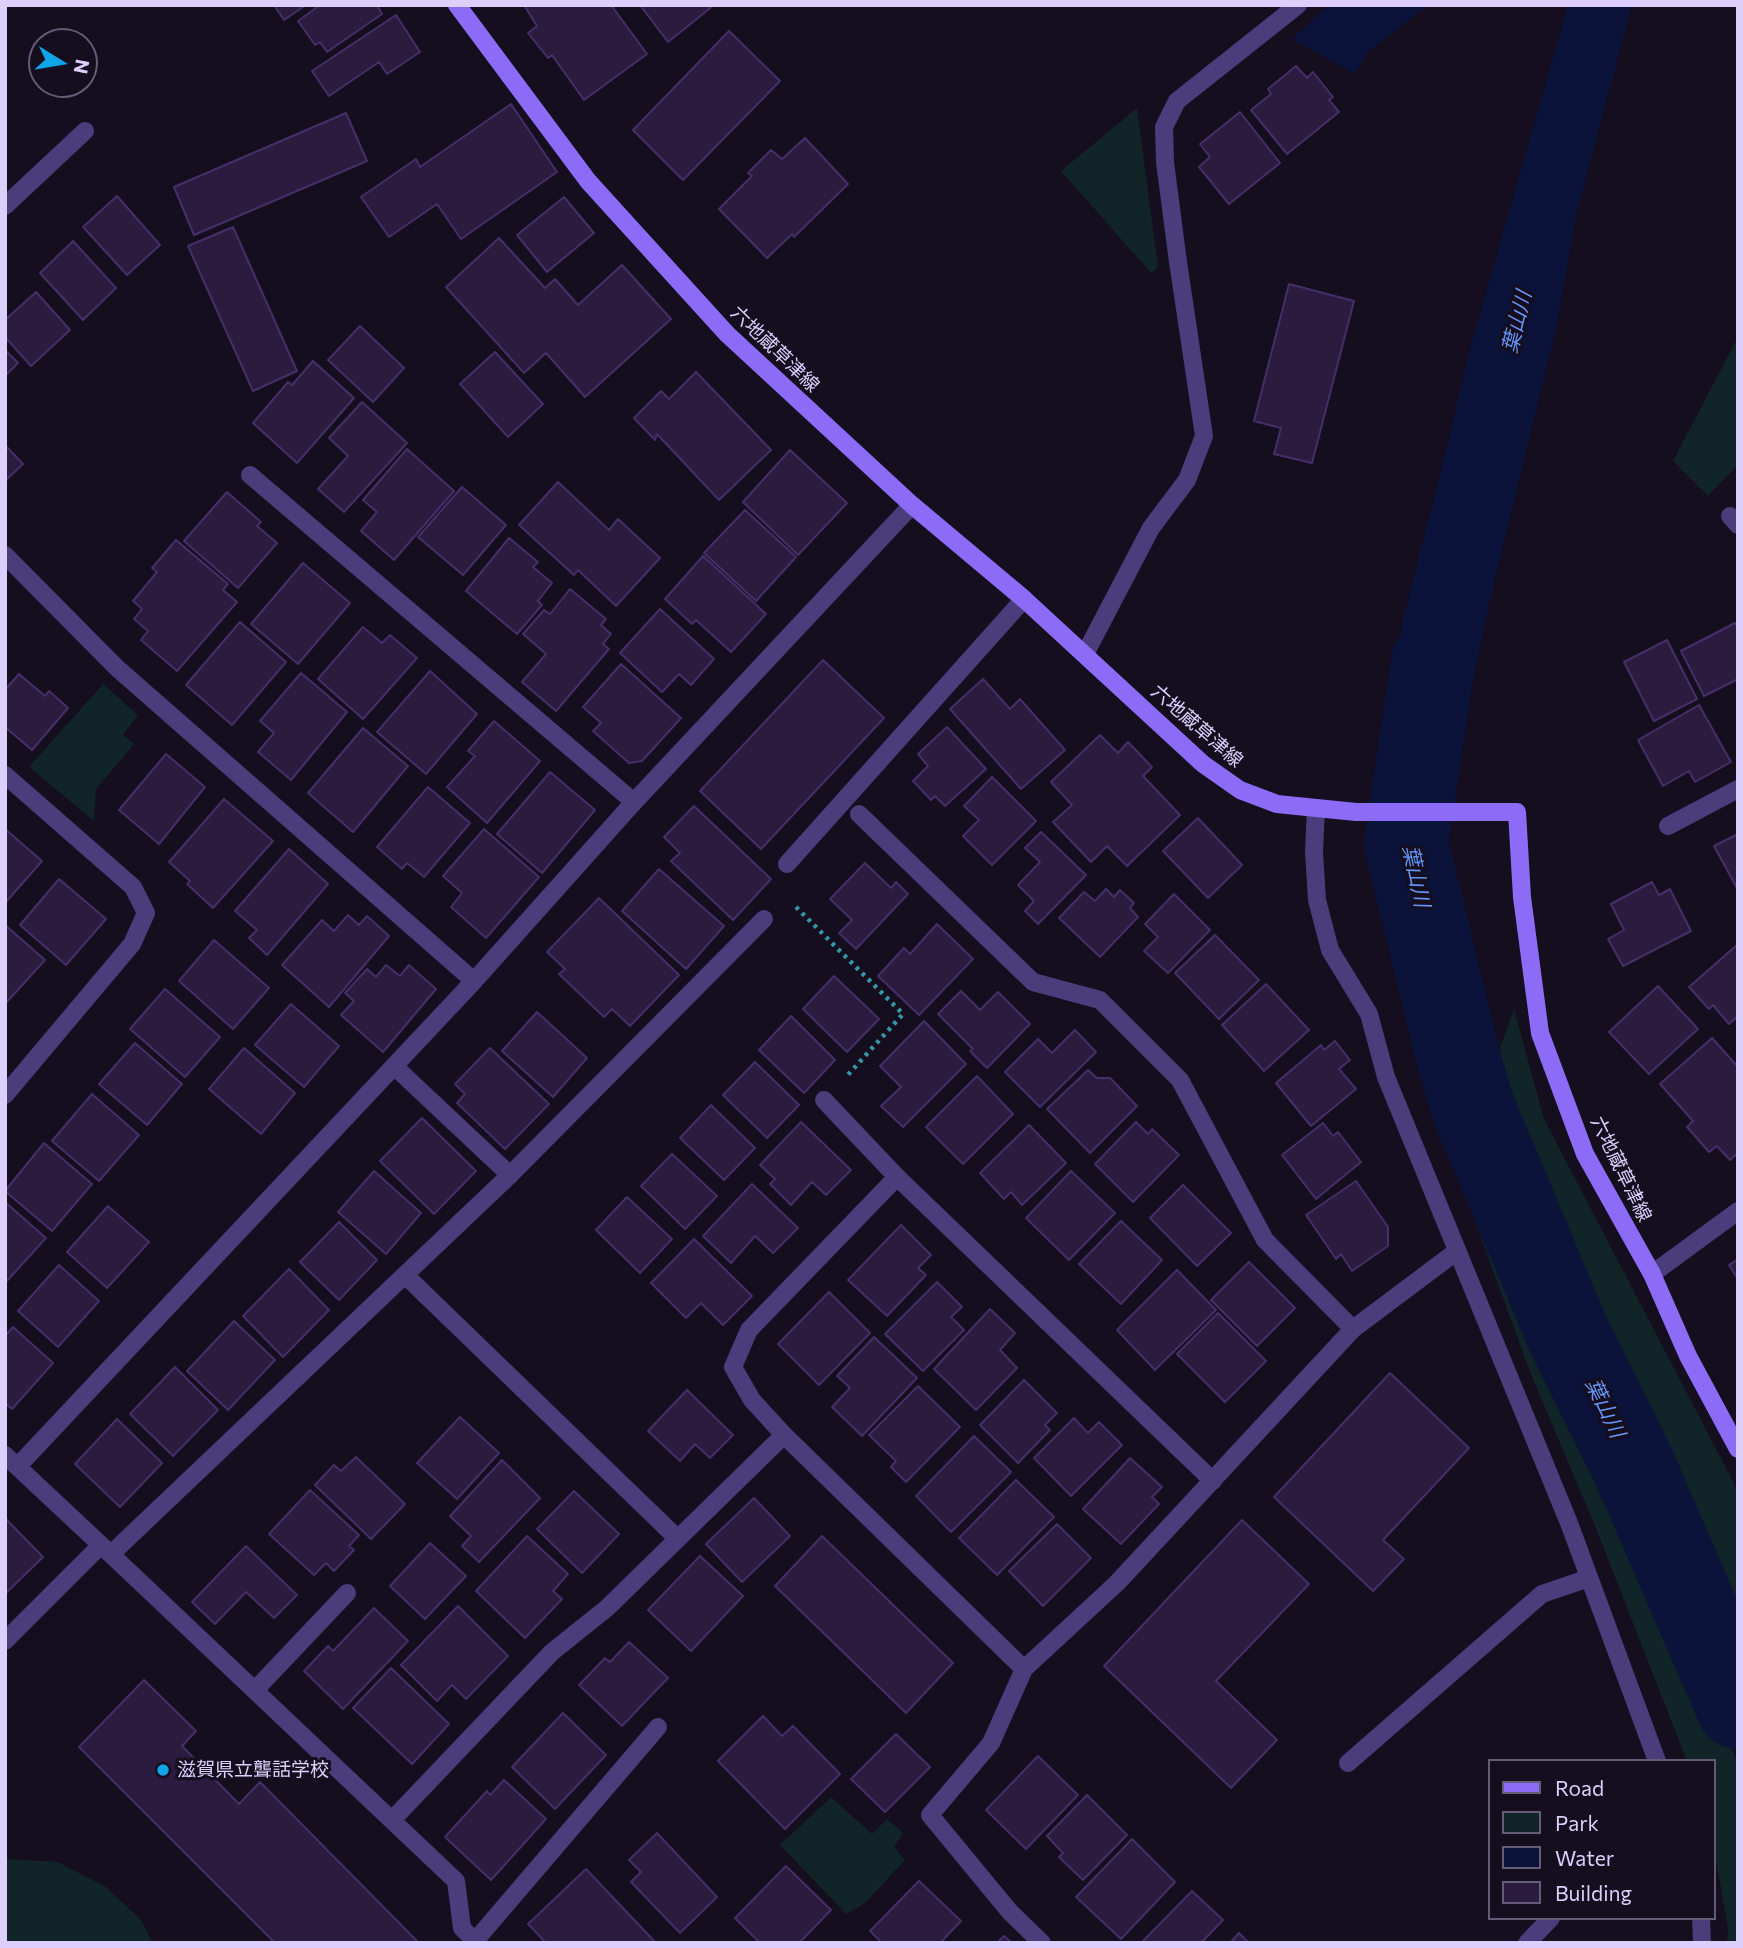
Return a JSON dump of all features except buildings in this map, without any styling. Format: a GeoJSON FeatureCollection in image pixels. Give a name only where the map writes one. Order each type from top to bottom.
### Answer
{"type":"FeatureCollection","features":[{"type":"Feature","properties":{"kind":"main road","name":"六地蔵草津線"},"geometry":{"type":"LineString","coordinates":[[457,5],[588,181],[727,334],[912,505],[1024,599],[1203,764],[1240,790],[1277,804],[1356,812],[1517,812],[1521,897],[1541,1033],[1586,1154],[1652,1274],[1688,1356],[1738,1449]]}},
{"type":"Feature","properties":{"kind":"street"},"geometry":{"type":"LineString","coordinates":[[1085,654],[1151,528],[1187,481],[1204,436],[1178,262],[1164,127],[1177,101],[1294,6]]}},
{"type":"Feature","properties":{"kind":"street"},"geometry":{"type":"LineString","coordinates":[[5,205],[85,131]]}},
{"type":"Feature","properties":{"kind":"street"},"geometry":{"type":"LineString","coordinates":[[250,475],[634,802]]}},
{"type":"Feature","properties":{"kind":"street"},"geometry":{"type":"LineString","coordinates":[[659,1727],[476,1942],[462,1928],[456,1881],[11,1461],[394,1066],[634,802],[912,505]]}},
{"type":"Feature","properties":{"kind":"street"},"geometry":{"type":"LineString","coordinates":[[5,555],[117,667],[474,981]]}},
{"type":"Feature","properties":{"kind":"street"},"geometry":{"type":"LineString","coordinates":[[787,864],[1024,599]]}},
{"type":"Feature","properties":{"kind":"street"},"geometry":{"type":"LineString","coordinates":[[5,775],[133,887],[146,913],[132,944],[5,1095]]}},
{"type":"Feature","properties":{"kind":"street"},"geometry":{"type":"LineString","coordinates":[[1668,825],[1738,789]]}},
{"type":"Feature","properties":{"kind":"street"},"geometry":{"type":"LineString","coordinates":[[1316,808],[1314,852],[1317,900],[1330,950],[1369,1014],[1386,1077],[1589,1578],[1656,1759]]}},
{"type":"Feature","properties":{"kind":"street"},"geometry":{"type":"LineString","coordinates":[[859,814],[1034,982],[1100,1000],[1180,1080],[1265,1240],[1353,1329]]}},
{"type":"Feature","properties":{"kind":"street"},"geometry":{"type":"LineString","coordinates":[[5,1642],[406,1276],[764,919]]}},
{"type":"Feature","properties":{"kind":"street"},"geometry":{"type":"LineString","coordinates":[[394,1066],[510,1175]]}},
{"type":"Feature","properties":{"kind":"street"},"geometry":{"type":"LineString","coordinates":[[824,1100],[897,1177],[1213,1481]]}},
{"type":"Feature","properties":{"kind":"street"},"geometry":{"type":"LineString","coordinates":[[897,1177],[749,1330],[733,1367],[752,1400],[784,1434],[1024,1669]]}},
{"type":"Feature","properties":{"kind":"street"},"geometry":{"type":"LineString","coordinates":[[1652,1274],[1738,1211]]}},
{"type":"Feature","properties":{"kind":"street"},"geometry":{"type":"LineString","coordinates":[[1042,1943],[1010,1912],[930,1815],[991,1743],[1024,1669],[1117,1583],[1353,1329],[1457,1251]]}},
{"type":"Feature","properties":{"kind":"street"},"geometry":{"type":"LineString","coordinates":[[406,1276],[677,1538]]}},
{"type":"Feature","properties":{"kind":"street"},"geometry":{"type":"LineString","coordinates":[[393,1819],[552,1653],[607,1608],[784,1434]]}},
{"type":"Feature","properties":{"kind":"street"},"geometry":{"type":"LineString","coordinates":[[1348,1763],[1542,1594],[1589,1578]]}},
{"type":"Feature","properties":{"kind":"street"},"geometry":{"type":"LineString","coordinates":[[255,1690],[347,1593]]}},
{"type":"Feature","properties":{"kind":"street"},"geometry":{"type":"LineString","coordinates":[[1527,1943],[1550,1920]]}},
{"type":"Feature","properties":{"kind":"street"},"geometry":{"type":"LineString","coordinates":[[1701,1920],[1702,1943]]}},
{"type":"Feature","properties":{"kind":"path"},"geometry":{"type":"LineString","coordinates":[[790,902],[903,1014],[824,1100]]}},
{"type":"Feature","properties":{"kind":"green space"},"geometry":{"type":"Polygon","coordinates":[[[1137,108],[1158,267],[1151,273],[1061,171],[1137,108]]]}},
{"type":"Feature","properties":{"kind":"green space"},"geometry":{"type":"Polygon","coordinates":[[[1738,337],[1738,465],[1708,496],[1673,461],[1738,337]]]}},
{"type":"Feature","properties":{"kind":"green space"},"geometry":{"type":"Polygon","coordinates":[[[103,684],[138,715],[123,735],[134,744],[96,789],[94,821],[29,767],[103,684]]]}},
{"type":"Feature","properties":{"kind":"green space"},"geometry":{"type":"Polygon","coordinates":[[[1514,1009],[1544,1119],[1738,1491],[1738,1620],[1638,1388],[1580,1276],[1501,1103],[1496,1059],[1514,1009]]]}},
{"type":"Feature","properties":{"kind":"green space"},"geometry":{"type":"Polygon","coordinates":[[[1453,1101],[1738,1763],[1738,1943],[1727,1943],[1728,1928],[1715,1854],[1715,1759],[1686,1759],[1595,1526],[1530,1372],[1435,1111],[1453,1101]]]}},
{"type":"Feature","properties":{"kind":"green space"},"geometry":{"type":"Polygon","coordinates":[[[831,1797],[872,1834],[887,1819],[903,1833],[894,1847],[905,1860],[864,1904],[846,1914],[780,1845],[831,1797]]]}},
{"type":"Feature","properties":{"kind":"green space"},"geometry":{"type":"Polygon","coordinates":[[[5,1859],[58,1862],[106,1887],[141,1920],[153,1943],[5,1943],[5,1859]]]}},
{"type":"Feature","properties":{"kind":"water"},"geometry":{"type":"Polygon","coordinates":[[[1329,5],[1428,5],[1368,52],[1355,74],[1292,39],[1329,5]]]}},
{"type":"Feature","properties":{"kind":"water"},"geometry":{"type":"Polygon","coordinates":[[[1568,5],[1632,5],[1576,216],[1556,329],[1489,604],[1469,701],[1461,760],[1427,775],[1382,777],[1383,730],[1403,620],[1469,352],[1568,5]]]}},
{"type":"Feature","properties":{"kind":"waterway","name":"葉山川"},"geometry":{"type":"LineString","coordinates":[[1433,662],[1406,844],[1472,1105],[1568,1334],[1633,1465],[1738,1707]]}},
{"type":"Feature","properties":{"kind":"place","name":"滋賀県立聾話学校"},"geometry":{"type":"Point","coordinates":[163,1770]}}]}
